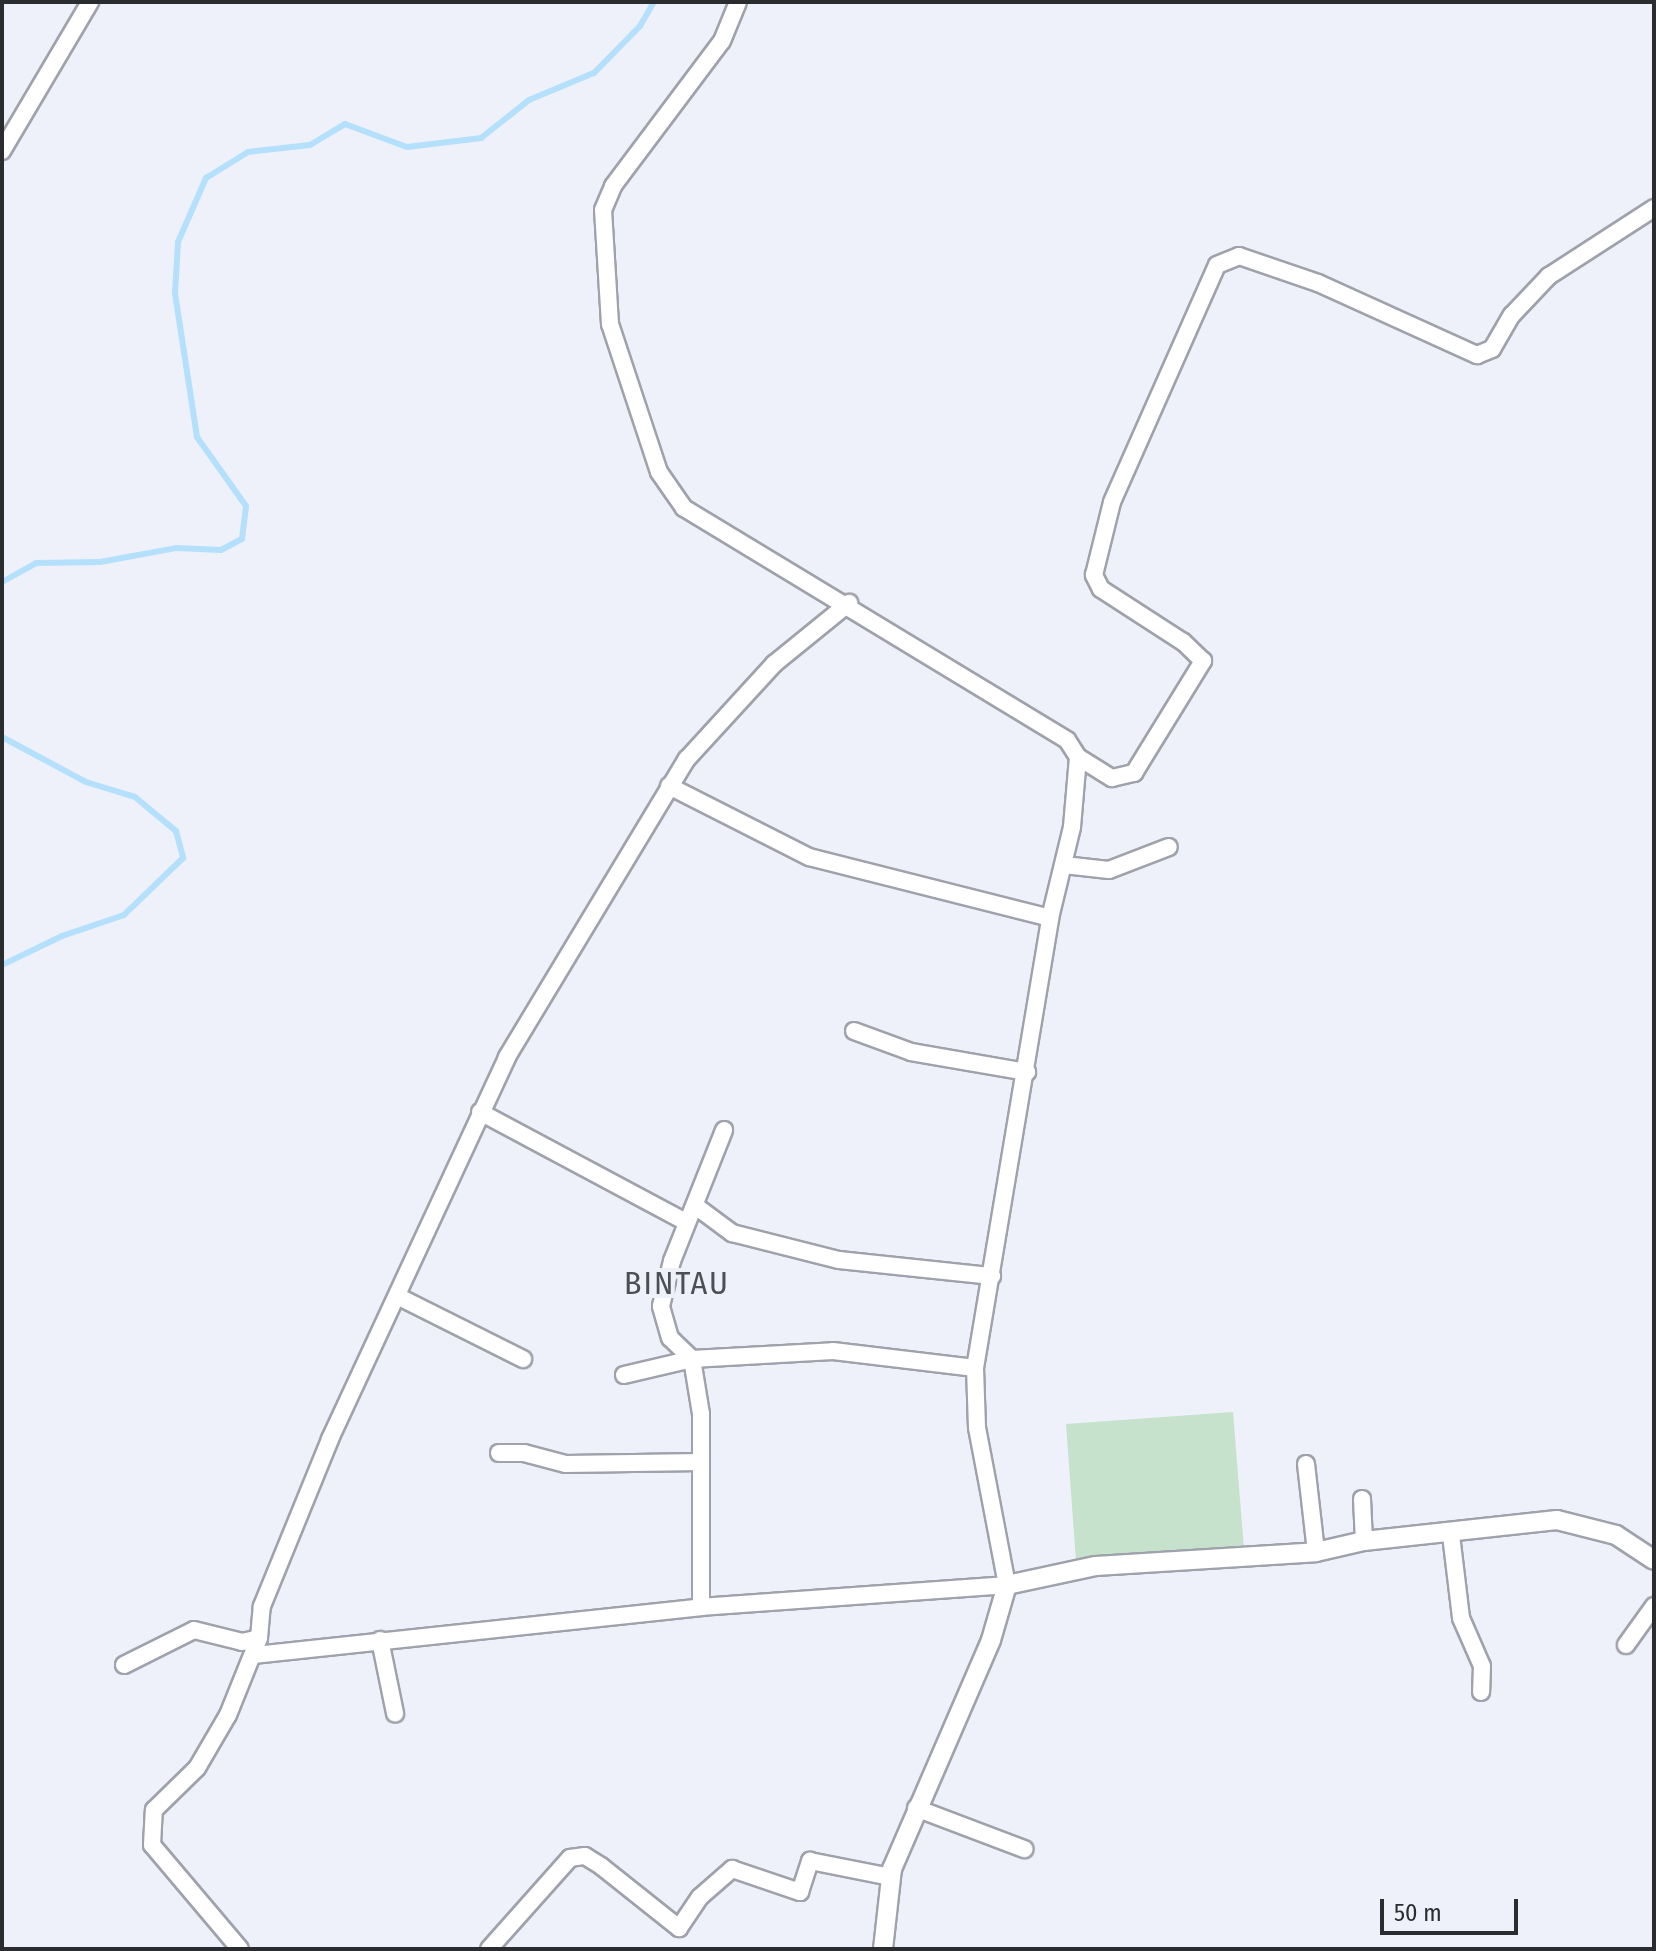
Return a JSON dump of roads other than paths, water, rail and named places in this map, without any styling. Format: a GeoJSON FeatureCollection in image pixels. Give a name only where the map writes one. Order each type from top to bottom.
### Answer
{"type":"FeatureCollection","features":[{"type":"Feature","properties":{"kind":"street"},"geometry":{"type":"LineString","coordinates":[[2,151],[90,2]]}},
{"type":"Feature","properties":{"kind":"street"},"geometry":{"type":"LineString","coordinates":[[738,2],[714,53],[613,186],[603,210],[610,324],[659,472],[675,501],[742,547],[849,603],[1067,740],[1078,757],[1112,778],[1134,773],[1203,661],[1183,642],[1101,589],[1094,575],[1112,502],[1217,265],[1239,256],[1318,283],[1477,355],[1492,349],[1512,315],[1549,276],[1654,208]]}},
{"type":"Feature","properties":{"kind":"street"},"geometry":{"type":"LineString","coordinates":[[240,1949],[152,1845],[154,1810],[197,1768],[228,1715],[254,1655],[262,1606],[292,1529],[480,1112],[669,786],[774,664],[849,603]]}},
{"type":"Feature","properties":{"kind":"street"},"geometry":{"type":"LineString","coordinates":[[883,1949],[891,1877],[916,1808],[991,1640],[1007,1585],[977,1428],[975,1368],[980,1319],[992,1276],[1050,918],[1064,865],[1078,757]]}},
{"type":"Feature","properties":{"kind":"street"},"geometry":{"type":"LineString","coordinates":[[669,786],[809,857],[1050,918]]}},
{"type":"Feature","properties":{"kind":"street"},"geometry":{"type":"LineString","coordinates":[[1064,865],[1109,870],[1169,847]]}},
{"type":"Feature","properties":{"kind":"street"},"geometry":{"type":"LineString","coordinates":[[854,1031],[911,1052],[1027,1072]]}},
{"type":"Feature","properties":{"kind":"street"},"geometry":{"type":"LineString","coordinates":[[480,1112],[686,1222]]}},
{"type":"Feature","properties":{"kind":"street"},"geometry":{"type":"LineString","coordinates":[[701,1607],[701,1462],[692,1359],[670,1338],[661,1306],[686,1222],[697,1207],[724,1130]]}},
{"type":"Feature","properties":{"kind":"street"},"geometry":{"type":"LineString","coordinates":[[697,1207],[732,1233],[839,1260],[992,1276]]}},
{"type":"Feature","properties":{"kind":"street"},"geometry":{"type":"LineString","coordinates":[[397,1296],[523,1359]]}},
{"type":"Feature","properties":{"kind":"street"},"geometry":{"type":"LineString","coordinates":[[624,1375],[692,1359],[833,1351],[975,1368]]}},
{"type":"Feature","properties":{"kind":"street"},"geometry":{"type":"LineString","coordinates":[[499,1453],[524,1453],[566,1464],[701,1462]]}},
{"type":"Feature","properties":{"kind":"street"},"geometry":{"type":"LineString","coordinates":[[1306,1464],[1316,1552]]}},
{"type":"Feature","properties":{"kind":"street"},"geometry":{"type":"LineString","coordinates":[[1362,1499],[1364,1541]]}},
{"type":"Feature","properties":{"kind":"street"},"geometry":{"type":"LineString","coordinates":[[254,1655],[701,1607],[1007,1585],[1096,1566],[1316,1552],[1364,1541],[1451,1535],[1557,1520],[1616,1535],[1654,1560]]}},
{"type":"Feature","properties":{"kind":"street"},"geometry":{"type":"LineString","coordinates":[[1451,1535],[1461,1618],[1482,1666],[1481,1692]]}},
{"type":"Feature","properties":{"kind":"street"},"geometry":{"type":"LineString","coordinates":[[1626,1645],[1654,1606]]}},
{"type":"Feature","properties":{"kind":"street"},"geometry":{"type":"LineString","coordinates":[[124,1665],[194,1630],[242,1642],[259,1638]]}},
{"type":"Feature","properties":{"kind":"street"},"geometry":{"type":"LineString","coordinates":[[380,1640],[395,1713]]}},
{"type":"Feature","properties":{"kind":"street"},"geometry":{"type":"LineString","coordinates":[[916,1808],[1024,1849]]}},
{"type":"Feature","properties":{"kind":"street"},"geometry":{"type":"LineString","coordinates":[[489,1949],[570,1858],[585,1856],[601,1866],[679,1928],[700,1897],[732,1869],[800,1892],[810,1861],[891,1877]]}},
{"type":"Feature","properties":{"kind":"waterway"},"geometry":{"type":"LineString","coordinates":[[2,582],[36,563],[100,562],[176,548],[221,550],[242,539],[246,506],[197,437],[175,293],[178,242],[206,178],[248,152],[310,145],[345,124],[407,147],[481,138],[529,100],[594,73],[640,26],[654,2]]}},
{"type":"Feature","properties":{"kind":"waterway"},"geometry":{"type":"LineString","coordinates":[[2,737],[86,782],[135,797],[176,831],[183,858],[124,915],[62,936],[2,965]]}},
{"type":"Feature","properties":{"kind":"district","name":"BINTAU"},"geometry":{"type":"Point","coordinates":[677,1283]}}]}
